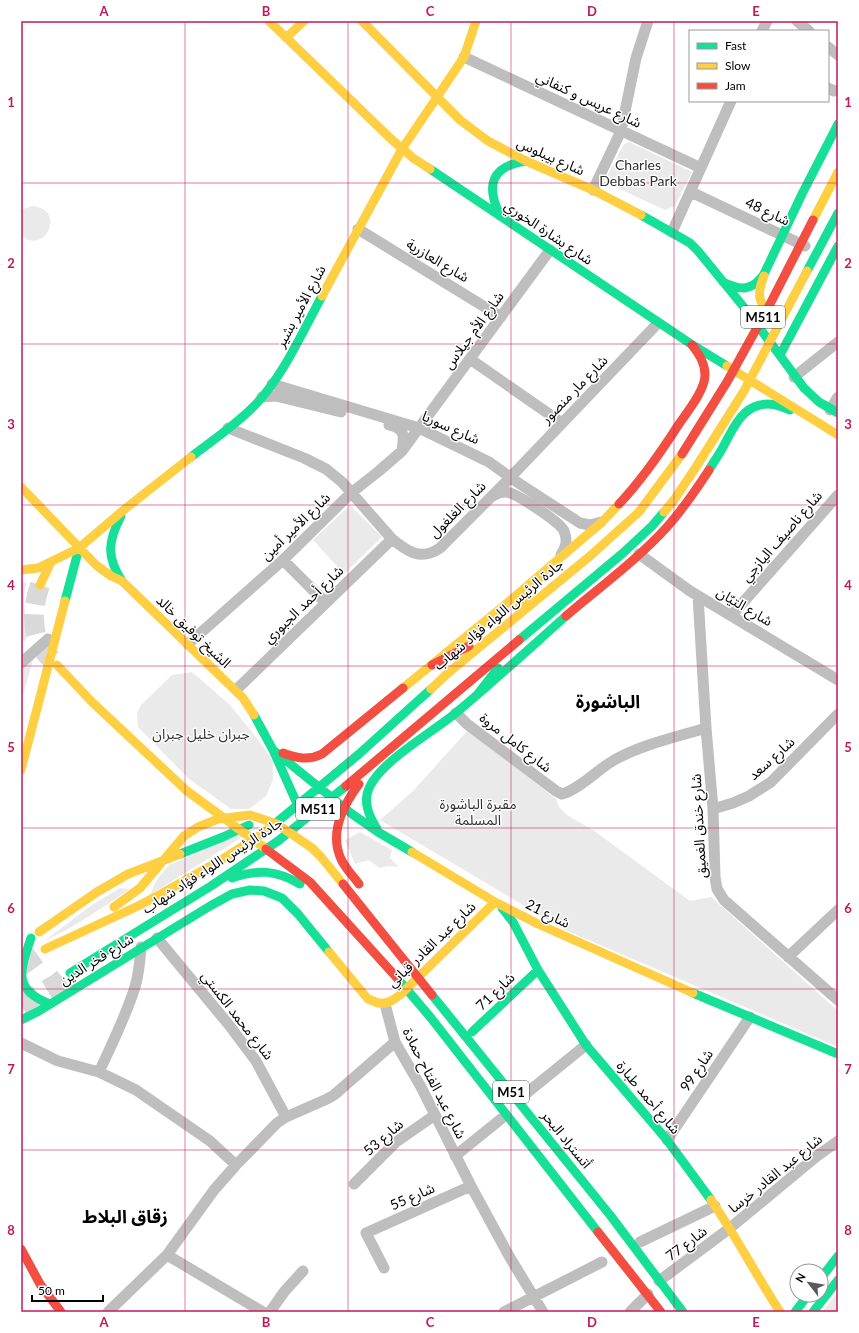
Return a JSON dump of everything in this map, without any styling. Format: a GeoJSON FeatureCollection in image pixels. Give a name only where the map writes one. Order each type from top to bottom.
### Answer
{"type":"FeatureCollection","features":[{"type":"Feature","properties":{"kind":"main road","name":"شارع بشارة الخوري"},"geometry":{"type":"LineString","coordinates":[[269,21],[391,139],[414,158],[658,323],[838,435]]}},
{"type":"Feature","properties":{"kind":"main road"},"geometry":{"type":"LineString","coordinates":[[286,38],[304,21]]}},
{"type":"Feature","properties":{"kind":"main road","name":"شارع بيبلوس"},"geometry":{"type":"LineString","coordinates":[[362,21],[460,120],[478,135],[499,148],[526,161],[593,190],[690,243],[745,308],[780,355],[794,377],[808,394],[834,412]]}},
{"type":"Feature","properties":{"kind":"main road","name":"شارع الأمير بشير"},"geometry":{"type":"LineString","coordinates":[[21,570],[33,569],[79,548],[126,508],[228,428],[262,398],[285,364],[402,149],[464,57],[476,21]]}},
{"type":"Feature","properties":{"kind":"main road"},"geometry":{"type":"LineString","coordinates":[[807,304],[794,314],[785,317],[775,316],[767,312],[761,304],[759,295],[760,285],[782,235],[838,124]]}},
{"type":"Feature","properties":{"kind":"main road"},"geometry":{"type":"LineString","coordinates":[[500,215],[491,196],[493,181],[504,166],[526,161]]}},
{"type":"Feature","properties":{"kind":"main road","name":"جادة الرئيس اللواء فؤاد شهاب"},"geometry":{"type":"LineString","coordinates":[[321,857],[312,848],[277,824],[250,815],[207,822],[190,832],[177,844],[159,868],[140,888],[117,905],[50,946],[138,906],[194,877],[262,834],[324,783],[359,754],[448,673],[590,556],[638,512],[680,458],[728,382],[838,172]]}},
{"type":"Feature","properties":{"kind":"main road","name":"جادة الرئيس اللواء فؤاد شهاب"},"geometry":{"type":"LineString","coordinates":[[70,972],[197,895],[278,841],[344,788],[623,553],[652,526],[674,500],[744,391],[838,213]]}},
{"type":"Feature","properties":{"kind":"main road"},"geometry":{"type":"LineString","coordinates":[[780,355],[807,304],[835,260],[838,246]]}},
{"type":"Feature","properties":{"kind":"main road"},"geometry":{"type":"LineString","coordinates":[[723,282],[740,288],[750,288],[765,275]]}},
{"type":"Feature","properties":{"kind":"main road"},"geometry":{"type":"LineString","coordinates":[[273,750],[295,758],[309,759],[318,757],[543,574],[602,522],[642,478],[680,424],[700,390],[705,376],[704,365],[691,344]]}},
{"type":"Feature","properties":{"kind":"main road"},"geometry":{"type":"LineString","coordinates":[[378,832],[367,809],[367,796],[369,788],[375,778],[391,762],[456,713],[659,536],[678,514],[699,485],[740,419],[746,412],[758,405],[772,403],[820,424]]}},
{"type":"Feature","properties":{"kind":"main road"},"geometry":{"type":"LineString","coordinates":[[680,424],[696,420],[706,422],[711,425],[720,434],[721,450]]}},
{"type":"Feature","properties":{"kind":"main road","name":"الشيخ توفيق خالد"},"geometry":{"type":"LineString","coordinates":[[21,487],[96,565],[111,576],[122,581],[236,690],[250,708],[273,750],[321,857]]}},
{"type":"Feature","properties":{"kind":"main road"},"geometry":{"type":"LineString","coordinates":[[122,581],[115,571],[110,543],[114,528],[126,508]]}},
{"type":"Feature","properties":{"kind":"main road"},"geometry":{"type":"LineString","coordinates":[[21,738],[79,548]]}},
{"type":"Feature","properties":{"kind":"main road"},"geometry":{"type":"LineString","coordinates":[[40,585],[51,562]]}},
{"type":"Feature","properties":{"kind":"main road"},"geometry":{"type":"LineString","coordinates":[[432,665],[502,630],[543,574]]}},
{"type":"Feature","properties":{"kind":"main road"},"geometry":{"type":"LineString","coordinates":[[477,695],[523,636],[583,602]]}},
{"type":"Feature","properties":{"kind":"main road"},"geometry":{"type":"LineString","coordinates":[[21,770],[51,640]]}},
{"type":"Feature","properties":{"kind":"main road","name":"M51"},"geometry":{"type":"LineString","coordinates":[[57,665],[97,707],[187,791],[310,882],[401,982],[431,1018],[662,1312]]}},
{"type":"Feature","properties":{"kind":"main road"},"geometry":{"type":"LineString","coordinates":[[335,743],[329,752],[325,768],[329,783],[336,789],[344,792],[357,793],[369,788]]}},
{"type":"Feature","properties":{"kind":"main road","name":"شارع 21"},"geometry":{"type":"LineString","coordinates":[[273,750],[352,814],[378,832],[495,902],[558,933],[838,1054]]}},
{"type":"Feature","properties":{"kind":"main road"},"geometry":{"type":"LineString","coordinates":[[366,892],[341,859],[337,842],[339,820],[344,806],[358,785],[388,750]]}},
{"type":"Feature","properties":{"kind":"main road"},"geometry":{"type":"LineString","coordinates":[[21,945],[76,905],[114,882],[148,866],[237,832],[273,814],[324,783]]}},
{"type":"Feature","properties":{"kind":"main road","name":"M51"},"geometry":{"type":"LineString","coordinates":[[321,857],[412,968]]}},
{"type":"Feature","properties":{"kind":"main road"},"geometry":{"type":"LineString","coordinates":[[211,886],[256,872],[280,874],[301,885],[310,893],[328,915]]}},
{"type":"Feature","properties":{"kind":"main road","name":"شارع فخر الدين"},"geometry":{"type":"LineString","coordinates":[[21,1020],[39,1011],[210,906],[232,894],[250,890],[264,891],[282,898],[298,914],[368,999],[375,1003],[385,1004]]}},
{"type":"Feature","properties":{"kind":"main road","name":"شارع أحمد طبارة"},"geometry":{"type":"LineString","coordinates":[[495,902],[508,914],[538,970],[586,1045],[667,1140],[715,1206],[730,1228],[780,1312]]}},
{"type":"Feature","properties":{"kind":"main road","name":"شارع عبد القادر قباني"},"geometry":{"type":"LineString","coordinates":[[385,1004],[393,1001],[400,994],[428,975],[495,902]]}},
{"type":"Feature","properties":{"kind":"main road"},"geometry":{"type":"LineString","coordinates":[[398,937],[412,968]]}},
{"type":"Feature","properties":{"kind":"main road"},"geometry":{"type":"LineString","coordinates":[[31,938],[21,969],[23,985],[32,997],[41,1002],[50,1004]]}},
{"type":"Feature","properties":{"kind":"main road"},"geometry":{"type":"LineString","coordinates":[[366,957],[401,982]]}},
{"type":"Feature","properties":{"kind":"main road","name":"أتستراد البحر"},"geometry":{"type":"LineString","coordinates":[[412,968],[610,1215],[683,1312]]}},
{"type":"Feature","properties":{"kind":"main road","name":"شارع 71"},"geometry":{"type":"LineString","coordinates":[[472,1032],[538,970]]}},
{"type":"Feature","properties":{"kind":"main road"},"geometry":{"type":"LineString","coordinates":[[428,975],[443,997],[570,1156],[610,1215]]}},
{"type":"Feature","properties":{"kind":"main road"},"geometry":{"type":"LineString","coordinates":[[400,994],[422,1018],[535,1165],[561,1195],[594,1226]]}},
{"type":"Feature","properties":{"kind":"main road"},"geometry":{"type":"LineString","coordinates":[[422,1018],[421,1010],[425,1001],[435,996],[443,997]]}},
{"type":"Feature","properties":{"kind":"main road"},"geometry":{"type":"LineString","coordinates":[[21,1249],[40,1284],[60,1312]]}},
{"type":"Feature","properties":{"kind":"main road"},"geometry":{"type":"LineString","coordinates":[[829,1268],[838,1256]]}},
{"type":"Feature","properties":{"kind":"main road"},"geometry":{"type":"LineString","coordinates":[[829,1281],[838,1269]]}},
{"type":"Feature","properties":{"kind":"main road"},"geometry":{"type":"LineString","coordinates":[[813,1312],[838,1280]]}},
{"type":"Feature","properties":{"kind":"main road"},"geometry":{"type":"LineString","coordinates":[[794,1312],[801,1303]]}},
{"type":"Feature","properties":{"kind":"main road"},"geometry":{"type":"LineString","coordinates":[[806,1312],[813,1303]]}},
{"type":"Feature","properties":{"kind":"street"},"geometry":{"type":"LineString","coordinates":[[593,190],[621,131],[636,58],[648,21]]}},
{"type":"Feature","properties":{"kind":"street"},"geometry":{"type":"LineString","coordinates":[[762,30],[767,21]]}},
{"type":"Feature","properties":{"kind":"street"},"geometry":{"type":"LineString","coordinates":[[797,21],[808,30]]}},
{"type":"Feature","properties":{"kind":"street"},"geometry":{"type":"LineString","coordinates":[[829,48],[838,55]]}},
{"type":"Feature","properties":{"kind":"street","name":"شارع عريس و كنفاني"},"geometry":{"type":"LineString","coordinates":[[464,57],[701,168]]}},
{"type":"Feature","properties":{"kind":"street"},"geometry":{"type":"LineString","coordinates":[[672,232],[730,102]]}},
{"type":"Feature","properties":{"kind":"street","name":"شارع 48"},"geometry":{"type":"LineString","coordinates":[[691,192],[835,260]]}},
{"type":"Feature","properties":{"kind":"street","name":"شارع العازرية"},"geometry":{"type":"LineString","coordinates":[[358,229],[501,317]]}},
{"type":"Feature","properties":{"kind":"street","name":"شارع الأم جيلاس"},"geometry":{"type":"LineString","coordinates":[[419,428],[550,250]]}},
{"type":"Feature","properties":{"kind":"street","name":"شارع مار منصور"},"geometry":{"type":"LineString","coordinates":[[510,477],[658,323]]}},
{"type":"Feature","properties":{"kind":"street"},"geometry":{"type":"LineString","coordinates":[[794,377],[838,342]]}},
{"type":"Feature","properties":{"kind":"street"},"geometry":{"type":"LineString","coordinates":[[470,359],[562,423]]}},
{"type":"Feature","properties":{"kind":"street","name":"شارع سوريا"},"geometry":{"type":"LineString","coordinates":[[272,384],[419,428],[489,462],[580,523],[590,525],[602,522]]}},
{"type":"Feature","properties":{"kind":"street","name":"شارع سوريا"},"geometry":{"type":"LineString","coordinates":[[262,398],[276,396],[396,426],[401,430],[403,435],[404,440],[402,451]]}},
{"type":"Feature","properties":{"kind":"street"},"geometry":{"type":"LineString","coordinates":[[834,412],[838,397]]}},
{"type":"Feature","properties":{"kind":"street","name":"شارع الغلغول"},"geometry":{"type":"LineString","coordinates":[[228,428],[317,464],[334,475],[392,539],[411,552],[419,554],[429,554],[440,548],[510,477]]}},
{"type":"Feature","properties":{"kind":"street","name":"شارع الأمير أمين"},"geometry":{"type":"LineString","coordinates":[[188,644],[283,560],[351,492],[380,471],[402,451],[419,428]]}},
{"type":"Feature","properties":{"kind":"street"},"geometry":{"type":"LineString","coordinates":[[484,504],[498,493],[510,492],[557,522],[565,532],[566,541],[565,549],[559,560]]}},
{"type":"Feature","properties":{"kind":"street","name":"شارع ناصيف اليازجي"},"geometry":{"type":"LineString","coordinates":[[731,616],[838,495]]}},
{"type":"Feature","properties":{"kind":"street","name":"شارع أحمد الجبوري"},"geometry":{"type":"LineString","coordinates":[[236,690],[392,539]]}},
{"type":"Feature","properties":{"kind":"street","name":"شارع التيّان"},"geometry":{"type":"LineString","coordinates":[[639,554],[694,593],[838,680]]}},
{"type":"Feature","properties":{"kind":"street"},"geometry":{"type":"LineString","coordinates":[[283,560],[326,603]]}},
{"type":"Feature","properties":{"kind":"street","name":"شارع خندق الغميق"},"geometry":{"type":"LineString","coordinates":[[694,593],[713,809],[717,889],[724,900],[838,1000]]}},
{"type":"Feature","properties":{"kind":"street"},"geometry":{"type":"LineString","coordinates":[[21,663],[51,640]]}},
{"type":"Feature","properties":{"kind":"street","name":"شارع كامل مروة"},"geometry":{"type":"LineString","coordinates":[[456,713],[467,724],[560,794],[574,788],[609,763],[627,754],[649,745],[706,728]]}},
{"type":"Feature","properties":{"kind":"street","name":"شارع سعد"},"geometry":{"type":"LineString","coordinates":[[713,809],[749,796],[771,782],[838,714]]}},
{"type":"Feature","properties":{"kind":"street"},"geometry":{"type":"LineString","coordinates":[[788,957],[838,910]]}},
{"type":"Feature","properties":{"kind":"street","name":"شارع محمد الكستي"},"geometry":{"type":"LineString","coordinates":[[156,938],[229,1025],[256,1061],[286,1117]]}},
{"type":"Feature","properties":{"kind":"street"},"geometry":{"type":"LineString","coordinates":[[99,1072],[121,1024],[135,986],[139,969],[141,947]]}},
{"type":"Feature","properties":{"kind":"street","name":"شارع عبد الفتاح حمادة"},"geometry":{"type":"LineString","coordinates":[[385,1004],[395,1042],[435,1115],[471,1186],[533,1297],[543,1312]]}},
{"type":"Feature","properties":{"kind":"street","name":"شارع 99"},"geometry":{"type":"LineString","coordinates":[[667,1140],[750,1017]]}},
{"type":"Feature","properties":{"kind":"street"},"geometry":{"type":"LineString","coordinates":[[108,1312],[167,1255],[214,1190],[236,1164],[277,1123],[286,1117],[334,1095],[395,1042]]}},
{"type":"Feature","properties":{"kind":"street"},"geometry":{"type":"LineString","coordinates":[[21,1044],[58,1061],[99,1072],[136,1090],[210,1141],[236,1164]]}},
{"type":"Feature","properties":{"kind":"street"},"geometry":{"type":"LineString","coordinates":[[523,1096],[586,1045]]}},
{"type":"Feature","properties":{"kind":"street","name":"شارع 53"},"geometry":{"type":"LineString","coordinates":[[354,1184],[396,1142],[435,1115]]}},
{"type":"Feature","properties":{"kind":"street"},"geometry":{"type":"LineString","coordinates":[[455,1156],[501,1119]]}},
{"type":"Feature","properties":{"kind":"street","name":"شارع عبد القادر خرسا"},"geometry":{"type":"LineString","coordinates":[[730,1228],[838,1140]]}},
{"type":"Feature","properties":{"kind":"street","name":"شارع 55"},"geometry":{"type":"LineString","coordinates":[[384,1268],[366,1234],[471,1186]]}},
{"type":"Feature","properties":{"kind":"street"},"geometry":{"type":"LineString","coordinates":[[640,1242],[715,1206]]}},
{"type":"Feature","properties":{"kind":"street","name":"شارع 77"},"geometry":{"type":"LineString","coordinates":[[660,1281],[730,1228]]}},
{"type":"Feature","properties":{"kind":"street"},"geometry":{"type":"LineString","coordinates":[[167,1255],[263,1312]]}},
{"type":"Feature","properties":{"kind":"street"},"geometry":{"type":"LineString","coordinates":[[504,1312],[602,1262]]}},
{"type":"Feature","properties":{"kind":"street"},"geometry":{"type":"LineString","coordinates":[[270,1312],[284,1292],[303,1271]]}},
{"type":"Feature","properties":{"kind":"street"},"geometry":{"type":"LineString","coordinates":[[630,1312],[648,1294]]}},
{"type":"Feature","properties":{"kind":"green space","name":"Charles Debbas Park"},"geometry":{"type":"Polygon","coordinates":[[[629,142],[692,172],[675,206],[665,210],[611,185],[607,176],[624,144],[629,142]]]}},
{"type":"Feature","properties":{"kind":"green space"},"geometry":{"type":"Polygon","coordinates":[[[32,206],[43,209],[49,215],[49,230],[44,236],[37,240],[30,240],[21,235],[21,210],[32,206]]]}},
{"type":"Feature","properties":{"kind":"green space"},"geometry":{"type":"Polygon","coordinates":[[[350,505],[382,537],[344,574],[313,540],[350,505]]]}},
{"type":"Feature","properties":{"kind":"green space"},"geometry":{"type":"Polygon","coordinates":[[[21,580],[26,583],[24,603],[29,634],[25,641],[21,641],[21,580]]]}},
{"type":"Feature","properties":{"kind":"green space"},"geometry":{"type":"Polygon","coordinates":[[[36,650],[21,702],[21,667],[36,650]]]}},
{"type":"Feature","properties":{"kind":"green space","name":"جبران خليل جبران"},"geometry":{"type":"Polygon","coordinates":[[[192,672],[230,705],[263,746],[273,762],[273,780],[266,796],[249,809],[231,809],[188,778],[138,727],[137,713],[141,705],[172,675],[192,672]]]}},
{"type":"Feature","properties":{"kind":"green space","name":"مقبرة الباشورة المسلمة"},"geometry":{"type":"Polygon","coordinates":[[[468,730],[556,799],[559,807],[567,815],[593,830],[690,901],[711,897],[838,1011],[838,1047],[565,930],[380,820],[413,791],[468,730]]]}},
{"type":"Feature","properties":{"kind":"green space"},"geometry":{"type":"Polygon","coordinates":[[[260,826],[150,895],[156,881],[169,865],[260,826]]]}},
{"type":"Feature","properties":{"kind":"green space"},"geometry":{"type":"Polygon","coordinates":[[[360,832],[392,850],[390,858],[399,867],[388,866],[379,868],[369,860],[355,864],[345,840],[360,832]]]}},
{"type":"Feature","properties":{"kind":"green space"},"geometry":{"type":"Polygon","coordinates":[[[120,888],[130,889],[99,910],[44,941],[92,905],[120,888]]]}},
{"type":"Feature","properties":{"kind":"green space"},"geometry":{"type":"Polygon","coordinates":[[[838,1292],[838,1312],[822,1312],[838,1292]]]}},
{"type":"Feature","properties":{"kind":"tunnel"},"geometry":{"type":"LineString","coordinates":[[40,585],[34,609],[34,626],[39,643],[54,662]]}},
{"type":"Feature","properties":{"kind":"tunnel"},"geometry":{"type":"LineString","coordinates":[[21,966],[45,949]]}},
{"type":"Feature","properties":{"kind":"tunnel"},"geometry":{"type":"LineString","coordinates":[[21,1005],[58,983],[70,973]]}},
{"type":"Feature","properties":{"kind":"traffic: fast"},"geometry":{"type":"LineString","coordinates":[[723,282],[735,287],[746,288],[760,280],[838,124]]}},
{"type":"Feature","properties":{"kind":"traffic: fast"},"geometry":{"type":"LineString","coordinates":[[500,215],[493,195],[495,179],[499,172],[505,167],[526,161]]}},
{"type":"Feature","properties":{"kind":"traffic: fast"},"geometry":{"type":"LineString","coordinates":[[430,169],[691,344],[727,366]]}},
{"type":"Feature","properties":{"kind":"traffic: fast"},"geometry":{"type":"LineString","coordinates":[[807,271],[838,213]]}},
{"type":"Feature","properties":{"kind":"traffic: fast"},"geometry":{"type":"LineString","coordinates":[[641,215],[690,243],[698,251],[747,311],[804,388],[819,402],[838,413]]}},
{"type":"Feature","properties":{"kind":"traffic: fast"},"geometry":{"type":"LineString","coordinates":[[780,355],[838,246]]}},
{"type":"Feature","properties":{"kind":"traffic: fast"},"geometry":{"type":"LineString","coordinates":[[191,457],[241,418],[266,393],[284,367],[322,296]]}},
{"type":"Feature","properties":{"kind":"traffic: fast"},"geometry":{"type":"LineString","coordinates":[[709,470],[737,422],[747,411],[753,407],[768,404],[790,410]]}},
{"type":"Feature","properties":{"kind":"traffic: fast"},"geometry":{"type":"LineString","coordinates":[[519,640],[623,553],[652,526],[664,512]]}},
{"type":"Feature","properties":{"kind":"traffic: fast"},"geometry":{"type":"LineString","coordinates":[[121,516],[113,533],[111,541],[111,556],[113,564],[122,581]]}},
{"type":"Feature","properties":{"kind":"traffic: fast"},"geometry":{"type":"LineString","coordinates":[[65,601],[79,548]]}},
{"type":"Feature","properties":{"kind":"traffic: fast"},"geometry":{"type":"LineString","coordinates":[[377,829],[369,814],[367,803],[368,792],[376,776],[397,756],[457,712],[566,616]]}},
{"type":"Feature","properties":{"kind":"traffic: fast"},"geometry":{"type":"LineString","coordinates":[[477,695],[498,668]]}},
{"type":"Feature","properties":{"kind":"traffic: fast"},"geometry":{"type":"LineString","coordinates":[[271,827],[359,754],[431,689]]}},
{"type":"Feature","properties":{"kind":"traffic: fast"},"geometry":{"type":"LineString","coordinates":[[254,715],[273,750],[352,814],[378,832],[412,852]]}},
{"type":"Feature","properties":{"kind":"traffic: fast"},"geometry":{"type":"LineString","coordinates":[[273,750],[303,817]]}},
{"type":"Feature","properties":{"kind":"traffic: fast"},"geometry":{"type":"LineString","coordinates":[[70,973],[211,886],[278,841],[346,786]]}},
{"type":"Feature","properties":{"kind":"traffic: fast"},"geometry":{"type":"LineString","coordinates":[[180,854],[249,825]]}},
{"type":"Feature","properties":{"kind":"traffic: fast"},"geometry":{"type":"LineString","coordinates":[[232,878],[250,873],[267,872],[283,876],[300,884]]}},
{"type":"Feature","properties":{"kind":"traffic: fast"},"geometry":{"type":"LineString","coordinates":[[21,1020],[39,1011],[210,906],[232,894],[250,890],[264,891],[282,898],[298,914],[329,952]]}},
{"type":"Feature","properties":{"kind":"traffic: fast"},"geometry":{"type":"LineString","coordinates":[[502,908],[513,922],[538,970],[586,1045],[667,1140],[711,1200]]}},
{"type":"Feature","properties":{"kind":"traffic: fast"},"geometry":{"type":"LineString","coordinates":[[31,938],[22,969],[24,985],[29,992],[50,1004]]}},
{"type":"Feature","properties":{"kind":"traffic: fast"},"geometry":{"type":"LineString","coordinates":[[472,1032],[538,970]]}},
{"type":"Feature","properties":{"kind":"traffic: fast"},"geometry":{"type":"LineString","coordinates":[[398,979],[431,1018],[598,1232]]}},
{"type":"Feature","properties":{"kind":"traffic: fast"},"geometry":{"type":"LineString","coordinates":[[693,993],[838,1054]]}},
{"type":"Feature","properties":{"kind":"traffic: fast"},"geometry":{"type":"LineString","coordinates":[[432,995],[610,1215],[683,1312]]}},
{"type":"Feature","properties":{"kind":"traffic: fast"},"geometry":{"type":"LineString","coordinates":[[829,1268],[838,1256]]}},
{"type":"Feature","properties":{"kind":"traffic: fast"},"geometry":{"type":"LineString","coordinates":[[813,1312],[838,1280]]}},
{"type":"Feature","properties":{"kind":"traffic: fast"},"geometry":{"type":"LineString","coordinates":[[795,1312],[802,1303]]}},
{"type":"Feature","properties":{"kind":"traffic: slow"},"geometry":{"type":"LineString","coordinates":[[269,21],[391,139],[413,158],[430,169]]}},
{"type":"Feature","properties":{"kind":"traffic: slow"},"geometry":{"type":"LineString","coordinates":[[286,38],[304,21]]}},
{"type":"Feature","properties":{"kind":"traffic: slow"},"geometry":{"type":"LineString","coordinates":[[362,21],[460,120],[488,141],[526,161],[593,190],[641,215]]}},
{"type":"Feature","properties":{"kind":"traffic: slow"},"geometry":{"type":"LineString","coordinates":[[322,296],[402,149],[464,57],[476,21]]}},
{"type":"Feature","properties":{"kind":"traffic: slow"},"geometry":{"type":"LineString","coordinates":[[813,220],[838,172]]}},
{"type":"Feature","properties":{"kind":"traffic: slow"},"geometry":{"type":"LineString","coordinates":[[664,512],[696,467],[744,391],[807,271]]}},
{"type":"Feature","properties":{"kind":"traffic: slow"},"geometry":{"type":"LineString","coordinates":[[764,276],[760,288],[760,298],[764,307],[773,315]]}},
{"type":"Feature","properties":{"kind":"traffic: slow"},"geometry":{"type":"LineString","coordinates":[[727,366],[838,435]]}},
{"type":"Feature","properties":{"kind":"traffic: slow"},"geometry":{"type":"LineString","coordinates":[[431,689],[448,673],[590,556],[639,512],[682,454]]}},
{"type":"Feature","properties":{"kind":"traffic: slow"},"geometry":{"type":"LineString","coordinates":[[21,570],[38,568],[79,548],[126,508],[191,457]]}},
{"type":"Feature","properties":{"kind":"traffic: slow"},"geometry":{"type":"LineString","coordinates":[[21,487],[96,565],[111,576],[122,581],[243,698],[254,715]]}},
{"type":"Feature","properties":{"kind":"traffic: slow"},"geometry":{"type":"LineString","coordinates":[[403,688],[505,605],[602,522],[619,504]]}},
{"type":"Feature","properties":{"kind":"traffic: slow"},"geometry":{"type":"LineString","coordinates":[[40,585],[51,562]]}},
{"type":"Feature","properties":{"kind":"traffic: slow"},"geometry":{"type":"LineString","coordinates":[[519,606],[543,573]]}},
{"type":"Feature","properties":{"kind":"traffic: slow"},"geometry":{"type":"LineString","coordinates":[[21,770],[65,601]]}},
{"type":"Feature","properties":{"kind":"traffic: slow"},"geometry":{"type":"LineString","coordinates":[[57,665],[92,702],[187,791],[266,849]]}},
{"type":"Feature","properties":{"kind":"traffic: slow"},"geometry":{"type":"LineString","coordinates":[[114,907],[140,888],[184,836],[198,827],[218,819],[250,815],[277,824],[312,848],[343,884]]}},
{"type":"Feature","properties":{"kind":"traffic: slow"},"geometry":{"type":"LineString","coordinates":[[45,949],[161,894],[221,860],[271,827]]}},
{"type":"Feature","properties":{"kind":"traffic: slow"},"geometry":{"type":"LineString","coordinates":[[412,852],[495,902],[538,924],[693,993]]}},
{"type":"Feature","properties":{"kind":"traffic: slow"},"geometry":{"type":"LineString","coordinates":[[39,932],[97,892],[128,874],[180,854]]}},
{"type":"Feature","properties":{"kind":"traffic: slow"},"geometry":{"type":"LineString","coordinates":[[329,952],[368,999],[378,1003],[386,1003],[401,994],[495,902]]}},
{"type":"Feature","properties":{"kind":"traffic: slow"},"geometry":{"type":"LineString","coordinates":[[711,1200],[780,1312]]}},
{"type":"Feature","properties":{"kind":"traffic: jam"},"geometry":{"type":"LineString","coordinates":[[682,454],[727,382],[769,306],[813,220]]}},
{"type":"Feature","properties":{"kind":"traffic: jam"},"geometry":{"type":"LineString","coordinates":[[619,504],[643,476],[699,394],[704,381],[704,367],[699,355],[692,345]]}},
{"type":"Feature","properties":{"kind":"traffic: jam"},"geometry":{"type":"LineString","coordinates":[[566,616],[631,562],[667,527],[709,470]]}},
{"type":"Feature","properties":{"kind":"traffic: jam"},"geometry":{"type":"LineString","coordinates":[[346,786],[519,640]]}},
{"type":"Feature","properties":{"kind":"traffic: jam"},"geometry":{"type":"LineString","coordinates":[[432,665],[469,646]]}},
{"type":"Feature","properties":{"kind":"traffic: jam"},"geometry":{"type":"LineString","coordinates":[[283,753],[302,758],[312,758],[322,754],[403,688]]}},
{"type":"Feature","properties":{"kind":"traffic: jam"},"geometry":{"type":"LineString","coordinates":[[359,784],[348,800],[337,829],[338,849],[341,859],[359,884]]}},
{"type":"Feature","properties":{"kind":"traffic: jam"},"geometry":{"type":"LineString","coordinates":[[266,849],[310,882],[398,979]]}},
{"type":"Feature","properties":{"kind":"traffic: jam"},"geometry":{"type":"LineString","coordinates":[[343,884],[432,995]]}},
{"type":"Feature","properties":{"kind":"traffic: jam"},"geometry":{"type":"LineString","coordinates":[[598,1232],[661,1312]]}},
{"type":"Feature","properties":{"kind":"traffic: jam"},"geometry":{"type":"LineString","coordinates":[[21,1249],[40,1284],[61,1312]]}},
{"type":"Feature","properties":{"kind":"district","name":"الباشورة"},"geometry":{"type":"Point","coordinates":[608,701]}},
{"type":"Feature","properties":{"kind":"district","name":"زقاق البلاط"},"geometry":{"type":"Point","coordinates":[125,1216]}}]}
